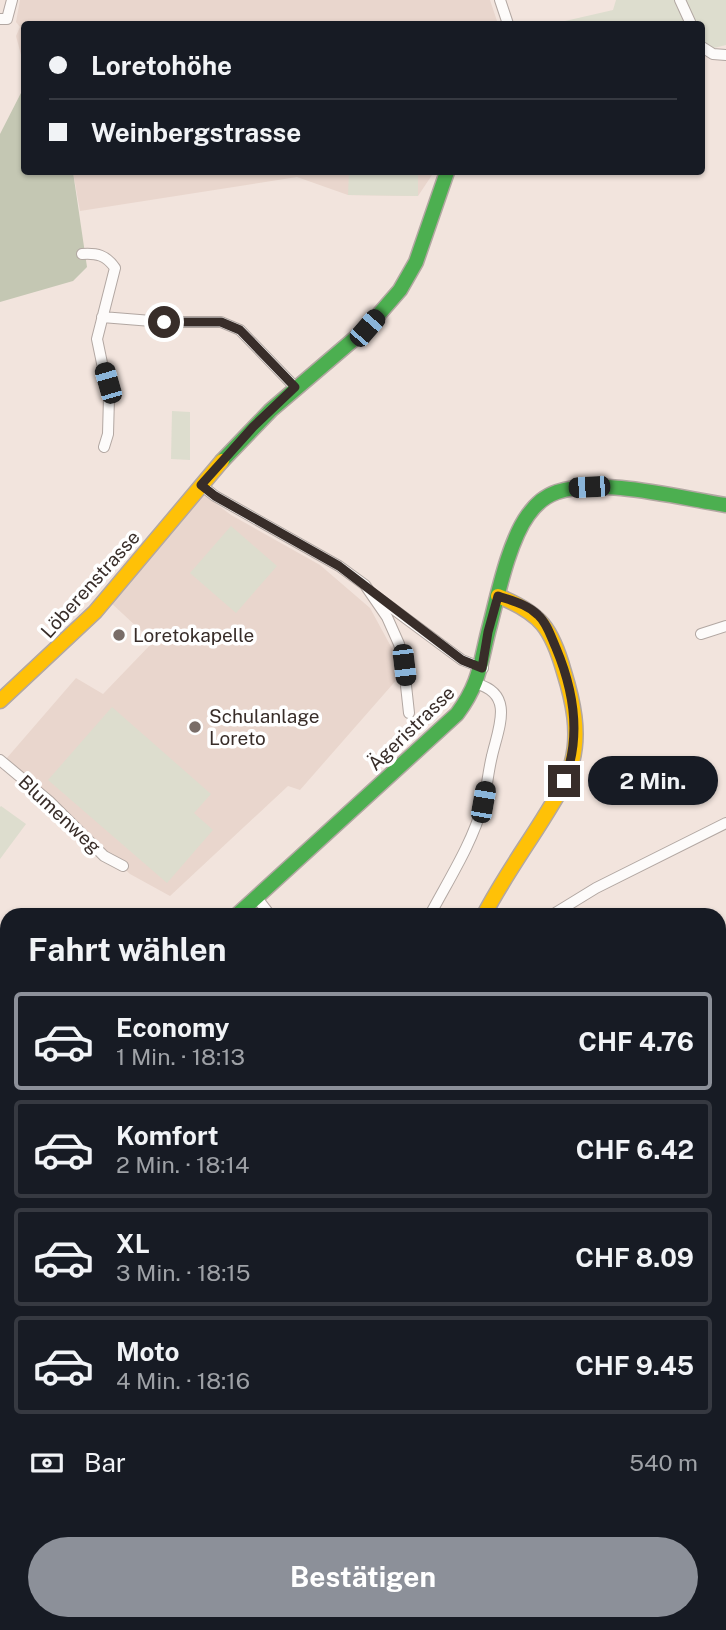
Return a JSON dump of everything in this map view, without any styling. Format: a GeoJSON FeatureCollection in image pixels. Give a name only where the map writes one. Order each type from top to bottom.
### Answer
{"type":"FeatureCollection","features":[{"type":"Feature","properties":{"kind":"street"},"geometry":{"type":"LineString","coordinates":[[0,19],[7,19],[12,0]]}},
{"type":"Feature","properties":{"kind":"street"},"geometry":{"type":"LineString","coordinates":[[500,0],[507,21]]}},
{"type":"Feature","properties":{"kind":"street"},"geometry":{"type":"LineString","coordinates":[[680,0],[690,21]]}},
{"type":"Feature","properties":{"kind":"street"},"geometry":{"type":"LineString","coordinates":[[705,48],[718,55],[726,55]]}},
{"type":"Feature","properties":{"kind":"street","name":"Löberenstrasse"},"geometry":{"type":"LineString","coordinates":[[0,701],[76,632],[253,427],[295,387],[347,348],[399,292],[418,258],[446,175]]}},
{"type":"Feature","properties":{"kind":"street"},"geometry":{"type":"LineString","coordinates":[[82,254],[96,254],[109,259],[115,268],[97,340],[109,397],[108,434],[104,447]]}},
{"type":"Feature","properties":{"kind":"street"},"geometry":{"type":"LineString","coordinates":[[102,317],[164,322],[221,322],[240,330],[295,387]]}},
{"type":"Feature","properties":{"kind":"street"},"geometry":{"type":"LineString","coordinates":[[201,485],[215,496],[339,566],[365,585],[387,617],[403,659],[409,713]]}},
{"type":"Feature","properties":{"kind":"street","name":"Ägeristrasse"},"geometry":{"type":"LineString","coordinates":[[245,908],[457,713],[473,694],[482,668],[498,596],[521,525],[538,503],[559,491],[589,487],[726,505]]}},
{"type":"Feature","properties":{"kind":"street"},"geometry":{"type":"LineString","coordinates":[[371,592],[462,660],[482,668]]}},
{"type":"Feature","properties":{"kind":"street"},"geometry":{"type":"LineString","coordinates":[[488,908],[552,804],[571,762],[575,741],[575,716],[570,690],[547,626],[539,615],[527,606],[498,596]]}},
{"type":"Feature","properties":{"kind":"street"},"geometry":{"type":"LineString","coordinates":[[701,634],[726,626]]}},
{"type":"Feature","properties":{"kind":"street"},"geometry":{"type":"LineString","coordinates":[[434,908],[470,841],[483,802],[501,717],[498,695],[488,686],[477,684]]}},
{"type":"Feature","properties":{"kind":"street","name":"Blumenweg"},"geometry":{"type":"LineString","coordinates":[[0,760],[49,801],[104,856],[123,866]]}},
{"type":"Feature","properties":{"kind":"street"},"geometry":{"type":"LineString","coordinates":[[563,908],[596,888],[726,823]]}},
{"type":"Feature","properties":{"kind":"street"},"geometry":{"type":"LineString","coordinates":[[257,898],[265,908]]}},
{"type":"Feature","properties":{"kind":"shaded area"},"geometry":{"type":"Polygon","coordinates":[[[20,0],[490,0],[497,21],[21,21],[21,55],[16,36],[20,27],[16,22],[20,0]]]}},
{"type":"Feature","properties":{"kind":"shaded area"},"geometry":{"type":"Polygon","coordinates":[[[616,0],[726,0],[726,45],[705,50],[705,21],[565,21],[613,10],[616,0]]]}},
{"type":"Feature","properties":{"kind":"shaded area"},"geometry":{"type":"Polygon","coordinates":[[[74,175],[432,175],[418,196],[348,195],[297,177],[80,211],[74,175]]]}},
{"type":"Feature","properties":{"kind":"shaded area"},"geometry":{"type":"Polygon","coordinates":[[[349,175],[418,175],[418,196],[348,195],[349,175]]]}},
{"type":"Feature","properties":{"kind":"shaded area"},"geometry":{"type":"Polygon","coordinates":[[[172,411],[190,412],[190,460],[171,459],[172,411]]]}},
{"type":"Feature","properties":{"kind":"shaded area","name":"Schulanlage Loreto"},"geometry":{"type":"Polygon","coordinates":[[[202,493],[231,515],[320,565],[370,608],[395,654],[399,677],[300,790],[288,786],[170,896],[130,874],[6,759],[76,678],[103,694],[153,642],[108,600],[202,493]]]}},
{"type":"Feature","properties":{"kind":"shaded area"},"geometry":{"type":"Polygon","coordinates":[[[231,526],[277,566],[236,613],[190,573],[231,526]]]}},
{"type":"Feature","properties":{"kind":"shaded area"},"geometry":{"type":"Polygon","coordinates":[[[112,707],[211,794],[194,813],[213,830],[167,883],[48,780],[112,707]]]}},
{"type":"Feature","properties":{"kind":"shaded area"},"geometry":{"type":"Polygon","coordinates":[[[0,807],[26,824],[0,859],[0,807]]]}},
{"type":"Feature","properties":{"kind":"green space"},"geometry":{"type":"Polygon","coordinates":[[[21,93],[21,175],[73,175],[87,267],[73,281],[0,302],[0,134],[21,93]]]}},
{"type":"Feature","properties":{"kind":"traffic: fast"},"geometry":{"type":"LineString","coordinates":[[222,461],[271,410],[367,328],[400,290],[416,262],[446,175]]}},
{"type":"Feature","properties":{"kind":"traffic: fast"},"geometry":{"type":"LineString","coordinates":[[245,908],[457,714],[471,692],[479,671],[515,539],[528,515],[541,501],[557,492],[595,487],[640,490],[726,505]]}},
{"type":"Feature","properties":{"kind":"traffic: slow"},"geometry":{"type":"LineString","coordinates":[[0,701],[95,612],[222,461]]}},
{"type":"Feature","properties":{"kind":"traffic: slow"},"geometry":{"type":"LineString","coordinates":[[488,908],[564,784],[572,762],[575,739],[570,694],[555,644],[535,616],[498,596]]}},
{"type":"Feature","properties":{"kind":"place","name":"Loretokapelle"},"geometry":{"type":"Point","coordinates":[119,635]}},
{"type":"Feature","properties":{"kind":"place","name":"Schulanlage Loreto"},"geometry":{"type":"Point","coordinates":[195,727]}},
{"type":"Feature","properties":{"kind":"route"},"geometry":{"type":"LineString","coordinates":[[164,322],[221,322],[240,330],[295,387],[253,427],[201,485],[215,496],[339,566],[448,650],[471,664],[482,668],[498,596],[527,606],[539,615],[547,626],[560,658],[575,716],[574,750],[564,781]]}}]}
